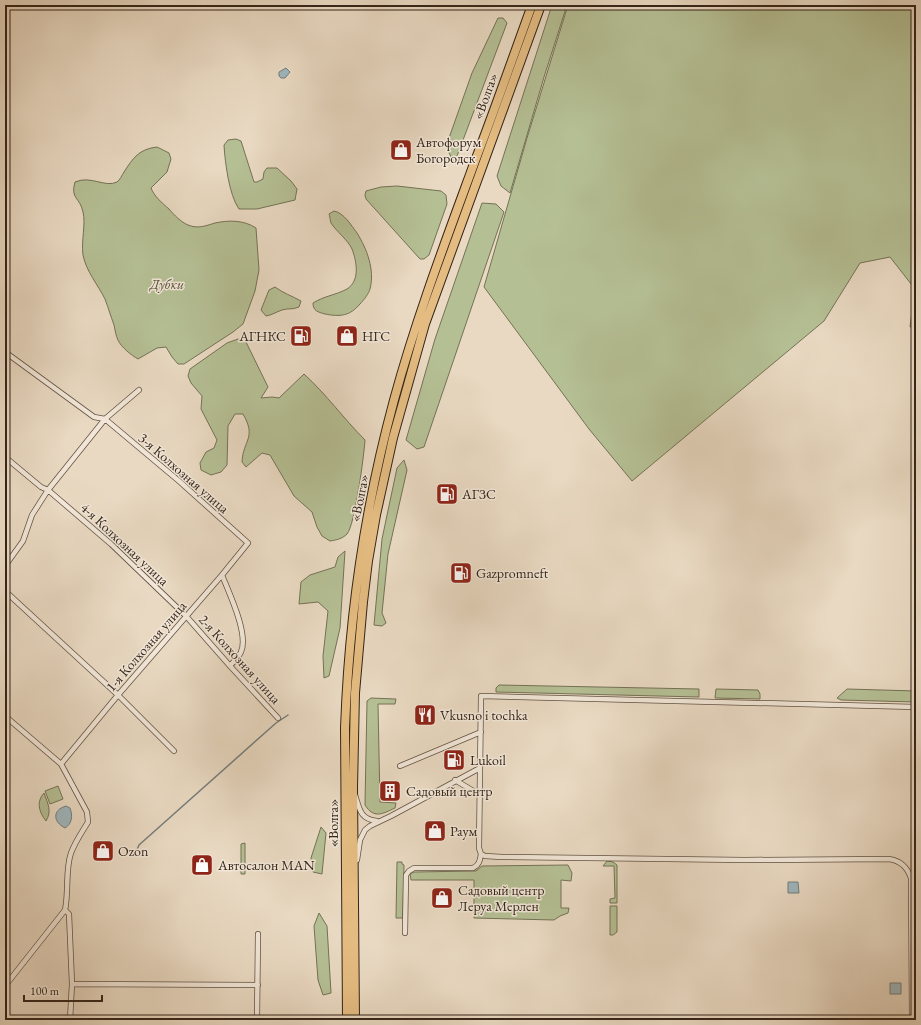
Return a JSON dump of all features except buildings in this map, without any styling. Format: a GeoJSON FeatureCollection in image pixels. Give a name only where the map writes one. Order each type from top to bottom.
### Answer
{"type":"FeatureCollection","features":[{"type":"Feature","properties":{"kind":"highway","name":"«Волга»"},"geometry":{"type":"LineString","coordinates":[[347,1020],[345,728],[347,681],[362,550],[381,452],[418,321],[532,5]]}},
{"type":"Feature","properties":{"kind":"highway","name":"«Волга»"},"geometry":{"type":"LineString","coordinates":[[355,1020],[353,788],[355,693],[368,561],[387,462],[425,324],[541,5]]}},
{"type":"Feature","properties":{"kind":"street","name":"3-я Колхозная улица"},"geometry":{"type":"LineString","coordinates":[[5,352],[94,417],[105,419],[248,543]]}},
{"type":"Feature","properties":{"kind":"street"},"geometry":{"type":"LineString","coordinates":[[5,566],[23,541],[32,514],[48,490],[105,419],[139,390]]}},
{"type":"Feature","properties":{"kind":"street","name":"4-я Колхозная улица"},"geometry":{"type":"LineString","coordinates":[[5,457],[41,487],[48,490],[111,544],[186,616]]}},
{"type":"Feature","properties":{"kind":"street","name":"1-я Колхозная улица"},"geometry":{"type":"LineString","coordinates":[[61,764],[248,543]]}},
{"type":"Feature","properties":{"kind":"street"},"geometry":{"type":"LineString","coordinates":[[222,575],[242,629],[244,639],[242,652],[230,666]]}},
{"type":"Feature","properties":{"kind":"street"},"geometry":{"type":"LineString","coordinates":[[5,591],[118,695],[174,751]]}},
{"type":"Feature","properties":{"kind":"street","name":"2-я Колхозная улица"},"geometry":{"type":"LineString","coordinates":[[186,616],[278,718]]}},
{"type":"Feature","properties":{"kind":"street"},"geometry":{"type":"LineString","coordinates":[[405,933],[406,875],[409,871],[414,868],[473,868],[477,866],[479,862],[481,854],[479,848],[481,696],[916,707]]}},
{"type":"Feature","properties":{"kind":"street"},"geometry":{"type":"LineString","coordinates":[[5,716],[61,764],[87,812],[88,817],[88,822],[71,853],[65,910],[5,986]]}},
{"type":"Feature","properties":{"kind":"street"},"geometry":{"type":"LineString","coordinates":[[400,766],[481,732]]}},
{"type":"Feature","properties":{"kind":"street"},"geometry":{"type":"LineString","coordinates":[[354,873],[360,840],[365,830],[377,821],[392,816],[455,780],[480,768]]}},
{"type":"Feature","properties":{"kind":"street"},"geometry":{"type":"LineString","coordinates":[[455,780],[480,795]]}},
{"type":"Feature","properties":{"kind":"street"},"geometry":{"type":"LineString","coordinates":[[353,788],[361,813],[365,818],[377,821]]}},
{"type":"Feature","properties":{"kind":"street"},"geometry":{"type":"LineString","coordinates":[[481,854],[485,856],[502,857],[745,860],[890,859],[898,861],[907,869],[911,878],[912,1020]]}},
{"type":"Feature","properties":{"kind":"street"},"geometry":{"type":"LineString","coordinates":[[65,910],[69,914],[72,984],[70,1020]]}},
{"type":"Feature","properties":{"kind":"street"},"geometry":{"type":"LineString","coordinates":[[256,1020],[258,934]]}},
{"type":"Feature","properties":{"kind":"street"},"geometry":{"type":"LineString","coordinates":[[72,984],[258,985]]}},
{"type":"Feature","properties":{"kind":"green space"},"geometry":{"type":"Polygon","coordinates":[[[552,5],[567,5],[510,193],[501,186],[497,176],[552,5]]]}},
{"type":"Feature","properties":{"kind":"green space"},"geometry":{"type":"Polygon","coordinates":[[[568,5],[916,5],[916,327],[910,327],[915,289],[890,257],[860,263],[824,321],[632,481],[589,429],[484,287],[527,138],[568,5]]]}},
{"type":"Feature","properties":{"kind":"green space"},"geometry":{"type":"Polygon","coordinates":[[[498,18],[503,18],[507,23],[454,164],[448,150],[449,138],[472,73],[498,18]]]}},
{"type":"Feature","properties":{"kind":"green space"},"geometry":{"type":"Polygon","coordinates":[[[236,139],[241,141],[254,182],[263,179],[264,172],[267,168],[277,168],[297,189],[295,200],[257,209],[239,209],[230,187],[224,145],[228,140],[236,139]]]}},
{"type":"Feature","properties":{"kind":"green space","name":"Дубки"},"geometry":{"type":"Polygon","coordinates":[[[157,147],[169,153],[171,159],[167,172],[151,188],[158,199],[180,220],[195,227],[231,221],[246,223],[256,228],[259,270],[255,291],[243,324],[184,364],[178,364],[166,347],[157,348],[138,359],[126,351],[119,343],[105,299],[89,272],[83,255],[84,217],[82,207],[74,192],[75,182],[81,180],[108,184],[117,182],[130,162],[137,155],[151,148],[157,147]]]}},
{"type":"Feature","properties":{"kind":"green space"},"geometry":{"type":"Polygon","coordinates":[[[397,186],[441,191],[446,195],[447,204],[429,255],[424,259],[420,259],[366,199],[366,191],[381,187],[397,186]]]}},
{"type":"Feature","properties":{"kind":"green space"},"geometry":{"type":"Polygon","coordinates":[[[482,203],[496,204],[504,212],[424,447],[417,449],[406,440],[435,339],[482,203]]]}},
{"type":"Feature","properties":{"kind":"green space"},"geometry":{"type":"Polygon","coordinates":[[[334,211],[341,214],[357,233],[367,253],[371,267],[369,292],[365,299],[356,308],[344,315],[330,315],[318,312],[314,308],[313,303],[347,289],[351,286],[356,276],[356,265],[352,249],[348,242],[331,223],[329,214],[334,211]]]}},
{"type":"Feature","properties":{"kind":"green space"},"geometry":{"type":"Polygon","coordinates":[[[275,287],[301,301],[299,307],[282,310],[266,316],[261,310],[269,290],[275,287]]]}},
{"type":"Feature","properties":{"kind":"green space"},"geometry":{"type":"Polygon","coordinates":[[[238,339],[246,342],[268,387],[261,398],[279,398],[304,374],[365,440],[359,489],[353,518],[350,528],[345,536],[337,540],[330,541],[322,536],[312,512],[294,496],[270,455],[262,453],[246,467],[242,462],[249,429],[243,414],[235,414],[228,426],[227,465],[221,472],[211,475],[201,470],[200,463],[206,452],[214,448],[217,440],[201,409],[202,396],[191,383],[188,376],[190,369],[227,343],[238,339]]]}},
{"type":"Feature","properties":{"kind":"green space"},"geometry":{"type":"Polygon","coordinates":[[[404,460],[407,470],[388,554],[382,613],[386,623],[382,626],[374,625],[382,539],[397,468],[404,460]]]}},
{"type":"Feature","properties":{"kind":"green space"},"geometry":{"type":"Polygon","coordinates":[[[345,551],[340,628],[329,676],[324,678],[323,656],[328,611],[318,602],[299,604],[301,582],[310,575],[335,567],[338,557],[345,551]]]}},
{"type":"Feature","properties":{"kind":"green space"},"geometry":{"type":"Polygon","coordinates":[[[499,685],[699,689],[699,697],[496,692],[496,688],[499,685]]]}},
{"type":"Feature","properties":{"kind":"green space"},"geometry":{"type":"Polygon","coordinates":[[[716,689],[758,690],[760,699],[715,698],[716,689]]]}},
{"type":"Feature","properties":{"kind":"green space"},"geometry":{"type":"Polygon","coordinates":[[[847,689],[916,691],[916,702],[841,700],[837,698],[847,689]]]}},
{"type":"Feature","properties":{"kind":"green space"},"geometry":{"type":"Polygon","coordinates":[[[371,698],[396,699],[395,704],[378,704],[380,802],[396,803],[395,808],[378,814],[372,812],[365,805],[367,701],[371,698]]]}},
{"type":"Feature","properties":{"kind":"green space"},"geometry":{"type":"Polygon","coordinates":[[[58,786],[63,799],[50,804],[45,791],[58,786]]]}},
{"type":"Feature","properties":{"kind":"green space"},"geometry":{"type":"Polygon","coordinates":[[[44,793],[49,811],[46,821],[39,807],[40,800],[44,793]]]}},
{"type":"Feature","properties":{"kind":"green space"},"geometry":{"type":"Polygon","coordinates":[[[321,827],[326,833],[322,874],[313,872],[311,858],[321,827]]]}},
{"type":"Feature","properties":{"kind":"green space"},"geometry":{"type":"Polygon","coordinates":[[[245,843],[245,874],[241,874],[241,844],[245,843]]]}},
{"type":"Feature","properties":{"kind":"green space"},"geometry":{"type":"Polygon","coordinates":[[[607,861],[613,862],[617,865],[617,903],[610,903],[610,899],[615,898],[614,866],[603,866],[607,861]]]}},
{"type":"Feature","properties":{"kind":"green space"},"geometry":{"type":"Polygon","coordinates":[[[397,862],[402,862],[404,865],[403,918],[396,918],[397,862]]]}},
{"type":"Feature","properties":{"kind":"green space"},"geometry":{"type":"Polygon","coordinates":[[[568,865],[572,873],[571,881],[561,880],[561,908],[569,908],[568,913],[554,920],[474,918],[474,880],[411,880],[410,874],[414,872],[476,871],[482,866],[568,865]]]}},
{"type":"Feature","properties":{"kind":"green space"},"geometry":{"type":"Polygon","coordinates":[[[610,906],[617,906],[617,932],[613,935],[610,935],[610,906]]]}},
{"type":"Feature","properties":{"kind":"green space"},"geometry":{"type":"Polygon","coordinates":[[[319,913],[327,926],[331,993],[323,995],[318,980],[314,926],[319,913]]]}},
{"type":"Feature","properties":{"kind":"water"},"geometry":{"type":"Polygon","coordinates":[[[286,68],[290,72],[285,78],[281,78],[279,76],[279,72],[286,68]]]}},
{"type":"Feature","properties":{"kind":"water"},"geometry":{"type":"Polygon","coordinates":[[[66,806],[70,808],[72,817],[69,824],[65,828],[58,823],[56,813],[58,810],[66,806]]]}},
{"type":"Feature","properties":{"kind":"water"},"geometry":{"type":"Polygon","coordinates":[[[788,882],[798,882],[799,893],[788,893],[788,882]]]}},
{"type":"Feature","properties":{"kind":"water"},"geometry":{"type":"Polygon","coordinates":[[[890,983],[901,983],[901,994],[890,994],[890,983]]]}},
{"type":"Feature","properties":{"kind":"waterway"},"geometry":{"type":"LineString","coordinates":[[136,852],[139,845],[276,723],[288,715]]}},
{"type":"Feature","properties":{"kind":"place","name":"Автофорум Богородск"},"geometry":{"type":"Point","coordinates":[401,150]}},
{"type":"Feature","properties":{"kind":"place","name":"АГНКС"},"geometry":{"type":"Point","coordinates":[301,336]}},
{"type":"Feature","properties":{"kind":"place","name":"НГС"},"geometry":{"type":"Point","coordinates":[347,336]}},
{"type":"Feature","properties":{"kind":"place","name":"АГЗС"},"geometry":{"type":"Point","coordinates":[447,494]}},
{"type":"Feature","properties":{"kind":"place","name":"Gazpromneft"},"geometry":{"type":"Point","coordinates":[461,573]}},
{"type":"Feature","properties":{"kind":"place","name":"Vkusno i tochka"},"geometry":{"type":"Point","coordinates":[425,715]}},
{"type":"Feature","properties":{"kind":"place","name":"Lukoil"},"geometry":{"type":"Point","coordinates":[454,760]}},
{"type":"Feature","properties":{"kind":"place","name":"Садовый центр"},"geometry":{"type":"Point","coordinates":[390,791]}},
{"type":"Feature","properties":{"kind":"place","name":"Раум"},"geometry":{"type":"Point","coordinates":[435,831]}},
{"type":"Feature","properties":{"kind":"place","name":"Ozon"},"geometry":{"type":"Point","coordinates":[103,851]}},
{"type":"Feature","properties":{"kind":"place","name":"Автосалон MAN"},"geometry":{"type":"Point","coordinates":[202,865]}},
{"type":"Feature","properties":{"kind":"place","name":"Садовый центр Леруа Мерлен"},"geometry":{"type":"Point","coordinates":[442,898]}}]}
